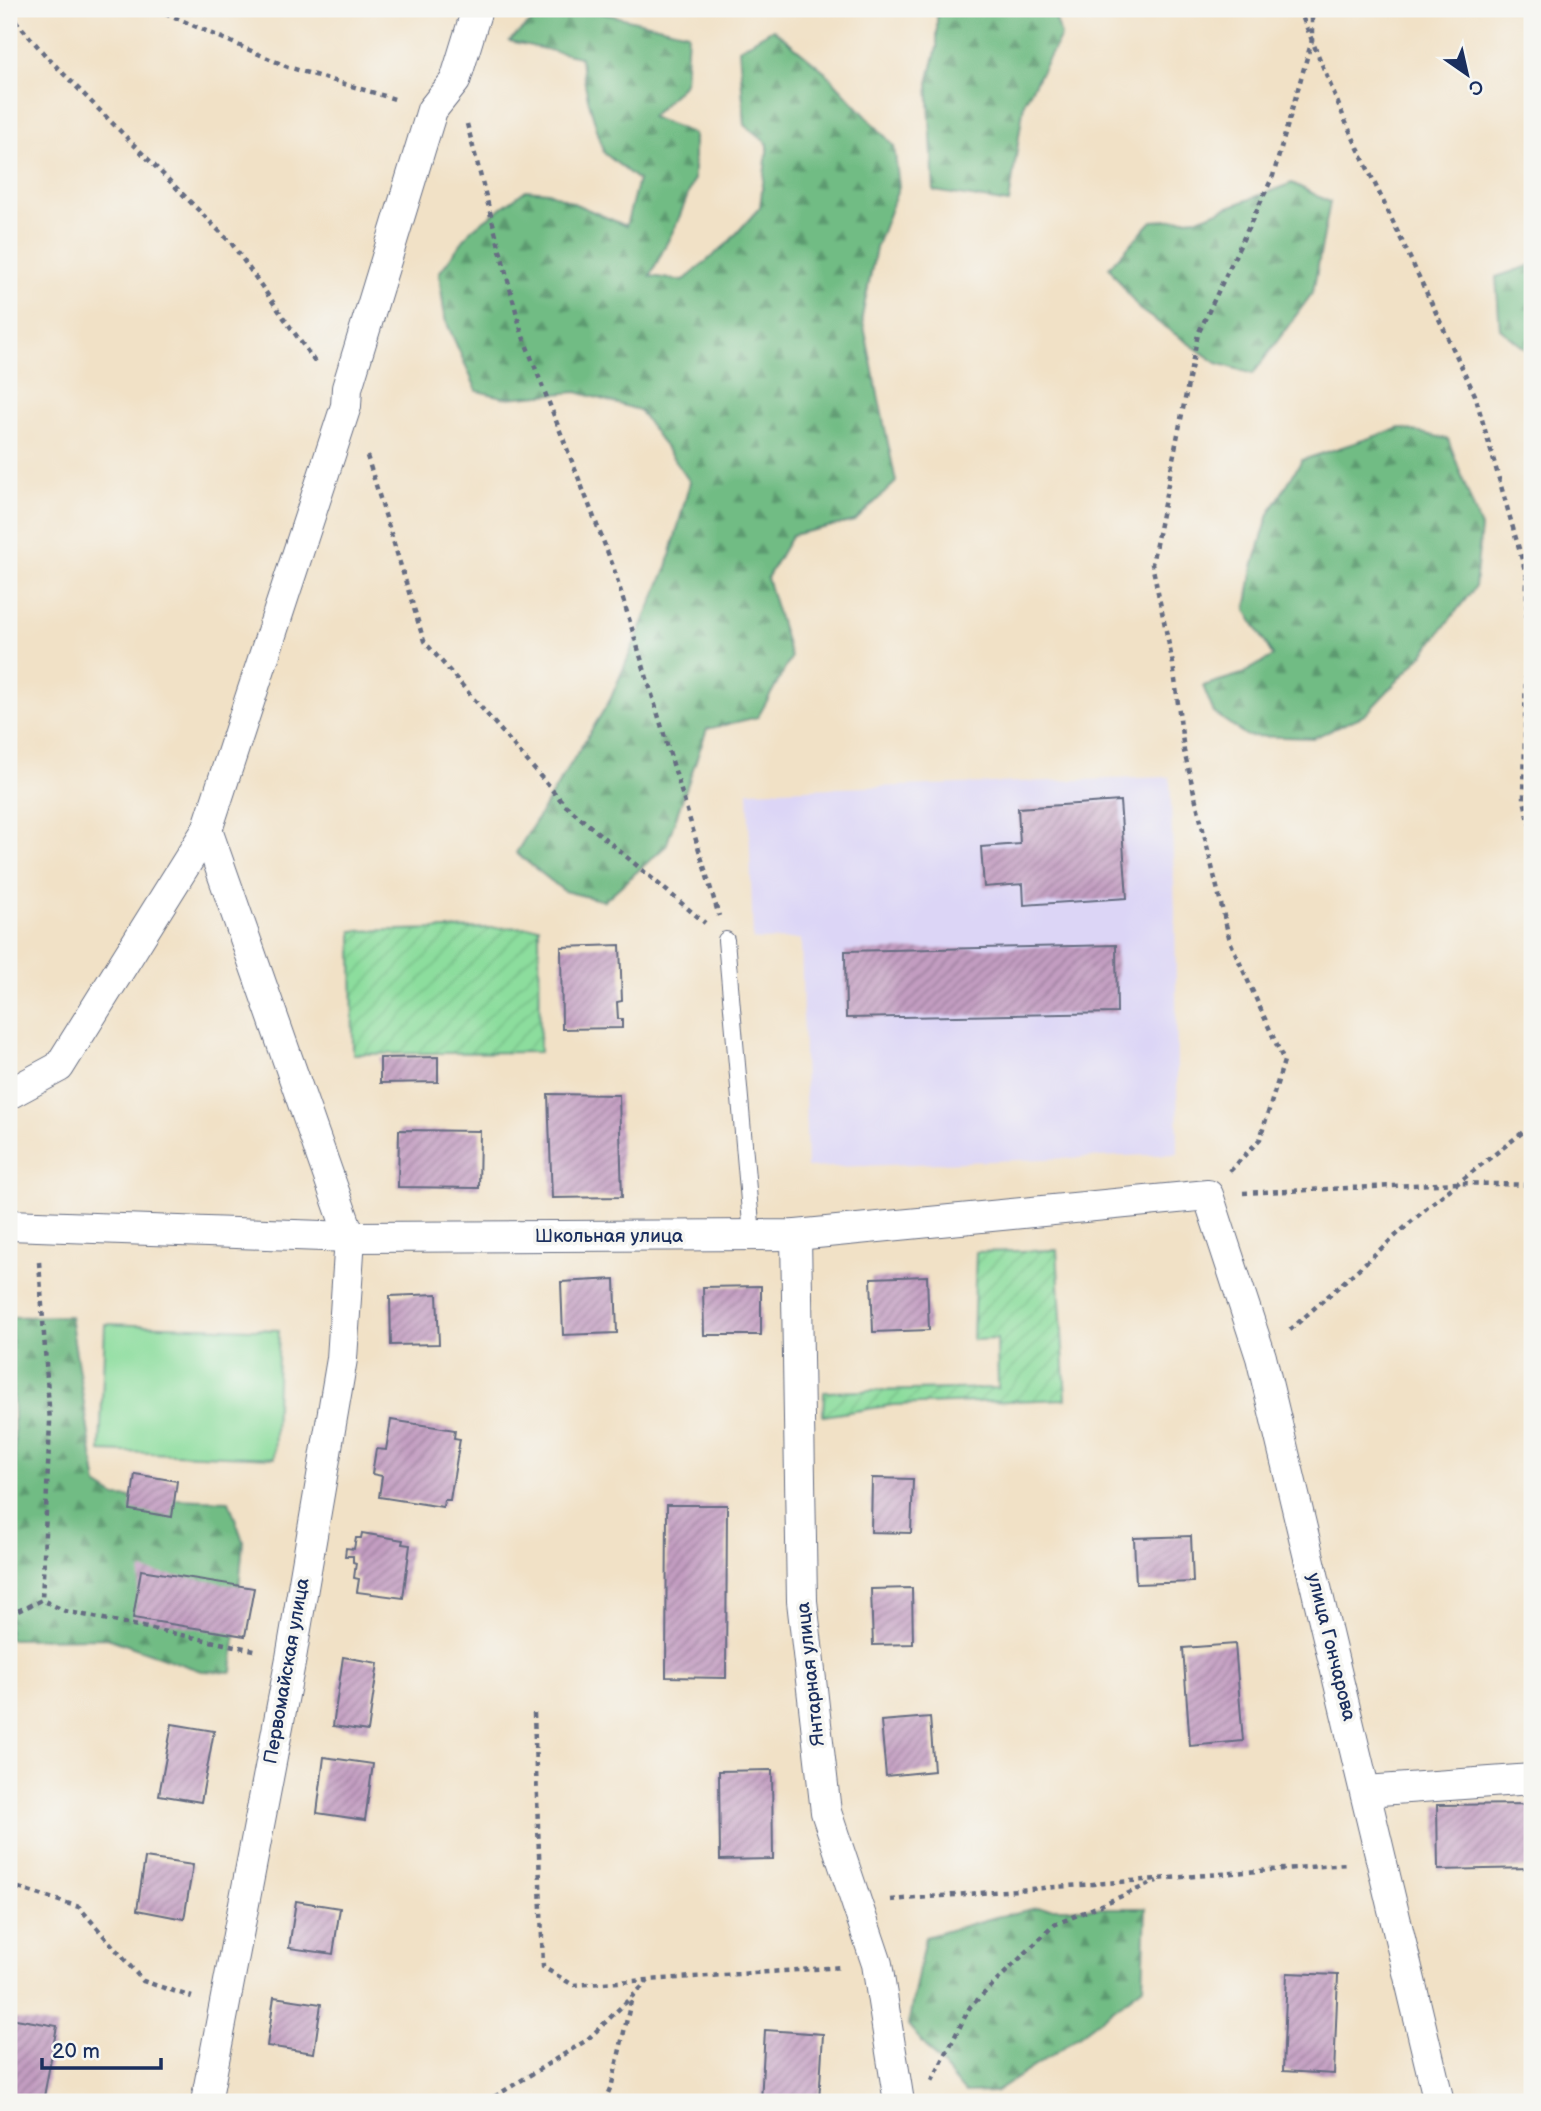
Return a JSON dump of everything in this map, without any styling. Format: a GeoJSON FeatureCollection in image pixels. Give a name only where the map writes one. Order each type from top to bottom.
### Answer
{"type":"FeatureCollection","features":[{"type":"Feature","properties":{"kind":"street"},"geometry":{"type":"LineString","coordinates":[[9,1094],[59,1067],[206,830],[346,406],[347,388],[432,110],[455,81],[477,9]]}},
{"type":"Feature","properties":{"kind":"street"},"geometry":{"type":"LineString","coordinates":[[206,830],[350,1237]]}},
{"type":"Feature","properties":{"kind":"street","name":"Школьная улица"},"geometry":{"type":"LineString","coordinates":[[23,1226],[350,1237],[796,1235],[1208,1195]]}},
{"type":"Feature","properties":{"kind":"street","name":"улица Гончарова"},"geometry":{"type":"LineString","coordinates":[[1208,1195],[1261,1357],[1439,2102]]}},
{"type":"Feature","properties":{"kind":"street","name":"Янтарная улица"},"geometry":{"type":"LineString","coordinates":[[796,1235],[802,1601],[827,1812],[877,1964],[899,2102]]}},
{"type":"Feature","properties":{"kind":"street","name":"Первомайская улица"},"geometry":{"type":"LineString","coordinates":[[206,2102],[291,1658],[342,1359],[350,1237]]}},
{"type":"Feature","properties":{"kind":"street"},"geometry":{"type":"LineString","coordinates":[[1366,1791],[1532,1779]]}},
{"type":"Feature","properties":{"kind":"lane"},"geometry":{"type":"LineString","coordinates":[[726,940],[752,1235]]}},
{"type":"Feature","properties":{"kind":"path"},"geometry":{"type":"LineString","coordinates":[[156,9],[288,67],[432,110]]}},
{"type":"Feature","properties":{"kind":"path"},"geometry":{"type":"LineString","coordinates":[[1299,9],[1347,125],[1475,395],[1527,577],[1524,800],[1532,833]]}},
{"type":"Feature","properties":{"kind":"path"},"geometry":{"type":"LineString","coordinates":[[1208,1195],[1260,1139],[1284,1061],[1230,941],[1184,751],[1173,664],[1152,564],[1198,334],[1273,176],[1312,40],[1312,9]]}},
{"type":"Feature","properties":{"kind":"path"},"geometry":{"type":"LineString","coordinates":[[9,13],[46,56],[232,244],[346,406]]}},
{"type":"Feature","properties":{"kind":"path"},"geometry":{"type":"LineString","coordinates":[[455,81],[522,334],[613,566],[726,940]]}},
{"type":"Feature","properties":{"kind":"path"},"geometry":{"type":"LineString","coordinates":[[367,455],[424,641],[565,805],[726,940]]}},
{"type":"Feature","properties":{"kind":"path"},"geometry":{"type":"LineString","coordinates":[[1261,1357],[1430,1205],[1532,1125]]}},
{"type":"Feature","properties":{"kind":"path"},"geometry":{"type":"LineString","coordinates":[[1208,1195],[1457,1183],[1532,1185]]}},
{"type":"Feature","properties":{"kind":"path"},"geometry":{"type":"LineString","coordinates":[[23,1226],[50,1422],[42,1600]]}},
{"type":"Feature","properties":{"kind":"path"},"geometry":{"type":"LineString","coordinates":[[9,1615],[42,1600]]}},
{"type":"Feature","properties":{"kind":"path"},"geometry":{"type":"LineString","coordinates":[[42,1600],[65,1611],[291,1658]]}},
{"type":"Feature","properties":{"kind":"path"},"geometry":{"type":"LineString","coordinates":[[534,1713],[543,1967],[573,1985],[877,1964]]}},
{"type":"Feature","properties":{"kind":"path"},"geometry":{"type":"LineString","coordinates":[[857,1903],[1382,1862]]}},
{"type":"Feature","properties":{"kind":"path"},"geometry":{"type":"LineString","coordinates":[[927,2090],[970,2007],[1054,1925],[1161,1879]]}},
{"type":"Feature","properties":{"kind":"path"},"geometry":{"type":"LineString","coordinates":[[9,1885],[79,1908],[143,1981],[224,2007]]}},
{"type":"Feature","properties":{"kind":"path"},"geometry":{"type":"LineString","coordinates":[[486,2102],[587,2040],[648,1980]]}},
{"type":"Feature","properties":{"kind":"path"},"geometry":{"type":"LineString","coordinates":[[604,2102],[612,2084],[632,1996]]}},
{"type":"Feature","properties":{"kind":"shaded area"},"geometry":{"type":"Polygon","coordinates":[[[1170,777],[1175,908],[1178,1154],[807,1168],[801,939],[753,940],[748,791],[1170,777]]]}},
{"type":"Feature","properties":{"kind":"green space"},"geometry":{"type":"Polygon","coordinates":[[[547,9],[584,9],[688,33],[685,83],[651,117],[694,134],[694,179],[677,223],[650,276],[683,281],[728,243],[760,207],[768,144],[745,125],[739,49],[773,29],[823,70],[894,146],[899,187],[876,248],[862,317],[896,482],[855,521],[792,535],[767,578],[791,658],[758,717],[707,729],[666,846],[604,901],[564,891],[516,853],[610,700],[667,567],[690,482],[639,410],[577,392],[506,398],[477,391],[445,319],[439,273],[472,229],[526,190],[548,192],[626,226],[638,180],[604,153],[588,99],[580,57],[509,41],[547,9]]]}},
{"type":"Feature","properties":{"kind":"green space"},"geometry":{"type":"Polygon","coordinates":[[[937,9],[1053,9],[1061,36],[1024,103],[1009,203],[934,191],[928,83],[937,47],[937,9]]]}},
{"type":"Feature","properties":{"kind":"green space"},"geometry":{"type":"Polygon","coordinates":[[[1292,183],[1330,202],[1313,292],[1253,374],[1217,363],[1139,309],[1109,267],[1152,221],[1200,218],[1292,183]]]}},
{"type":"Feature","properties":{"kind":"green space"},"geometry":{"type":"Polygon","coordinates":[[[1532,265],[1532,354],[1500,329],[1496,277],[1532,265]]]}},
{"type":"Feature","properties":{"kind":"green space"},"geometry":{"type":"Polygon","coordinates":[[[1400,428],[1448,439],[1481,528],[1475,587],[1422,655],[1365,715],[1313,738],[1247,736],[1214,713],[1203,686],[1242,674],[1273,656],[1246,610],[1253,567],[1269,514],[1302,460],[1400,428]]]}},
{"type":"Feature","properties":{"kind":"green space"},"geometry":{"type":"Polygon","coordinates":[[[539,927],[540,1052],[353,1054],[352,931],[539,927]]]}},
{"type":"Feature","properties":{"kind":"green space"},"geometry":{"type":"Polygon","coordinates":[[[1057,1250],[1066,1399],[893,1405],[823,1416],[824,1392],[998,1388],[997,1339],[973,1340],[976,1252],[1057,1250]]]}},
{"type":"Feature","properties":{"kind":"green space"},"geometry":{"type":"Polygon","coordinates":[[[70,1316],[97,1485],[116,1497],[229,1501],[243,1541],[232,1672],[201,1671],[107,1638],[9,1639],[9,1518],[16,1492],[11,1317],[70,1316]]]}},
{"type":"Feature","properties":{"kind":"green space"},"geometry":{"type":"Polygon","coordinates":[[[105,1324],[279,1330],[274,1458],[100,1451],[105,1324]]]}},
{"type":"Feature","properties":{"kind":"green space"},"geometry":{"type":"Polygon","coordinates":[[[1037,1908],[1146,1908],[1143,1987],[1061,2049],[995,2092],[965,2093],[908,2025],[925,1937],[1037,1908]]]}},
{"type":"Feature","properties":{"kind":"building"},"geometry":{"type":"Polygon","coordinates":[[[1120,801],[1127,898],[1024,905],[1023,884],[984,887],[981,847],[1020,844],[1018,808],[1120,801]]]}},
{"type":"Feature","properties":{"kind":"building"},"geometry":{"type":"Polygon","coordinates":[[[620,945],[622,1001],[617,1002],[618,1019],[622,1019],[622,1028],[562,1029],[561,947],[620,945]]]}},
{"type":"Feature","properties":{"kind":"building"},"geometry":{"type":"Polygon","coordinates":[[[1116,945],[1117,1013],[846,1018],[845,951],[1116,945]]]}},
{"type":"Feature","properties":{"kind":"building"},"geometry":{"type":"Polygon","coordinates":[[[438,1057],[438,1082],[380,1083],[380,1058],[438,1057]]]}},
{"type":"Feature","properties":{"kind":"building"},"geometry":{"type":"Polygon","coordinates":[[[548,1094],[619,1095],[622,1197],[552,1198],[548,1094]]]}},
{"type":"Feature","properties":{"kind":"building"},"geometry":{"type":"Polygon","coordinates":[[[399,1130],[480,1131],[479,1188],[398,1187],[399,1130]]]}},
{"type":"Feature","properties":{"kind":"building"},"geometry":{"type":"Polygon","coordinates":[[[927,1276],[929,1330],[873,1332],[871,1278],[927,1276]]]}},
{"type":"Feature","properties":{"kind":"building"},"geometry":{"type":"Polygon","coordinates":[[[615,1279],[617,1333],[563,1335],[561,1282],[615,1279]]]}},
{"type":"Feature","properties":{"kind":"building"},"geometry":{"type":"Polygon","coordinates":[[[761,1286],[761,1335],[704,1335],[703,1287],[761,1286]]]}},
{"type":"Feature","properties":{"kind":"building"},"geometry":{"type":"Polygon","coordinates":[[[437,1294],[439,1344],[391,1345],[390,1296],[437,1294]]]}},
{"type":"Feature","properties":{"kind":"building"},"geometry":{"type":"Polygon","coordinates":[[[391,1420],[455,1430],[454,1438],[460,1439],[450,1500],[444,1500],[443,1507],[379,1497],[382,1476],[372,1474],[376,1449],[386,1450],[391,1420]]]}},
{"type":"Feature","properties":{"kind":"building"},"geometry":{"type":"Polygon","coordinates":[[[135,1474],[177,1481],[172,1517],[130,1510],[135,1474]]]}},
{"type":"Feature","properties":{"kind":"building"},"geometry":{"type":"Polygon","coordinates":[[[872,1478],[913,1479],[911,1533],[871,1532],[872,1478]]]}},
{"type":"Feature","properties":{"kind":"building"},"geometry":{"type":"Polygon","coordinates":[[[667,1505],[727,1505],[726,1678],[666,1677],[667,1505]]]}},
{"type":"Feature","properties":{"kind":"building"},"geometry":{"type":"Polygon","coordinates":[[[362,1533],[403,1540],[402,1544],[410,1545],[403,1598],[357,1592],[359,1579],[354,1578],[356,1563],[353,1562],[353,1556],[345,1556],[346,1548],[354,1549],[356,1538],[361,1538],[362,1533]]]}},
{"type":"Feature","properties":{"kind":"building"},"geometry":{"type":"Polygon","coordinates":[[[1191,1536],[1193,1582],[1136,1584],[1134,1538],[1191,1536]]]}},
{"type":"Feature","properties":{"kind":"building"},"geometry":{"type":"Polygon","coordinates":[[[141,1570],[254,1588],[245,1636],[133,1618],[141,1570]]]}},
{"type":"Feature","properties":{"kind":"building"},"geometry":{"type":"Polygon","coordinates":[[[912,1588],[913,1644],[873,1645],[871,1589],[912,1588]]]}},
{"type":"Feature","properties":{"kind":"building"},"geometry":{"type":"Polygon","coordinates":[[[1235,1644],[1243,1741],[1190,1746],[1183,1648],[1235,1644]]]}},
{"type":"Feature","properties":{"kind":"building"},"geometry":{"type":"Polygon","coordinates":[[[343,1657],[378,1663],[368,1731],[333,1726],[343,1657]]]}},
{"type":"Feature","properties":{"kind":"building"},"geometry":{"type":"Polygon","coordinates":[[[930,1717],[934,1771],[886,1776],[881,1721],[930,1717]]]}},
{"type":"Feature","properties":{"kind":"building"},"geometry":{"type":"Polygon","coordinates":[[[172,1724],[214,1731],[201,1802],[159,1795],[172,1724]]]}},
{"type":"Feature","properties":{"kind":"building"},"geometry":{"type":"Polygon","coordinates":[[[324,1757],[373,1764],[365,1820],[317,1813],[324,1757]]]}},
{"type":"Feature","properties":{"kind":"building"},"geometry":{"type":"Polygon","coordinates":[[[772,1770],[773,1859],[720,1860],[719,1771],[772,1770]]]}},
{"type":"Feature","properties":{"kind":"building"},"geometry":{"type":"Polygon","coordinates":[[[1532,1804],[1532,1868],[1438,1870],[1437,1805],[1532,1804]]]}},
{"type":"Feature","properties":{"kind":"building"},"geometry":{"type":"Polygon","coordinates":[[[145,1858],[193,1865],[184,1919],[137,1910],[145,1858]]]}},
{"type":"Feature","properties":{"kind":"building"},"geometry":{"type":"Polygon","coordinates":[[[296,1901],[340,1908],[333,1954],[289,1948],[296,1901]]]}},
{"type":"Feature","properties":{"kind":"building"},"geometry":{"type":"Polygon","coordinates":[[[1287,1973],[1338,1975],[1334,2074],[1283,2071],[1287,1973]]]}},
{"type":"Feature","properties":{"kind":"building"},"geometry":{"type":"Polygon","coordinates":[[[274,1997],[321,2004],[314,2053],[267,2046],[274,1997]]]}},
{"type":"Feature","properties":{"kind":"building"},"geometry":{"type":"Polygon","coordinates":[[[10,2018],[57,2026],[43,2102],[9,2100],[10,2018]]]}},
{"type":"Feature","properties":{"kind":"building"},"geometry":{"type":"Polygon","coordinates":[[[765,2030],[823,2034],[819,2102],[761,2102],[765,2030]]]}}]}
